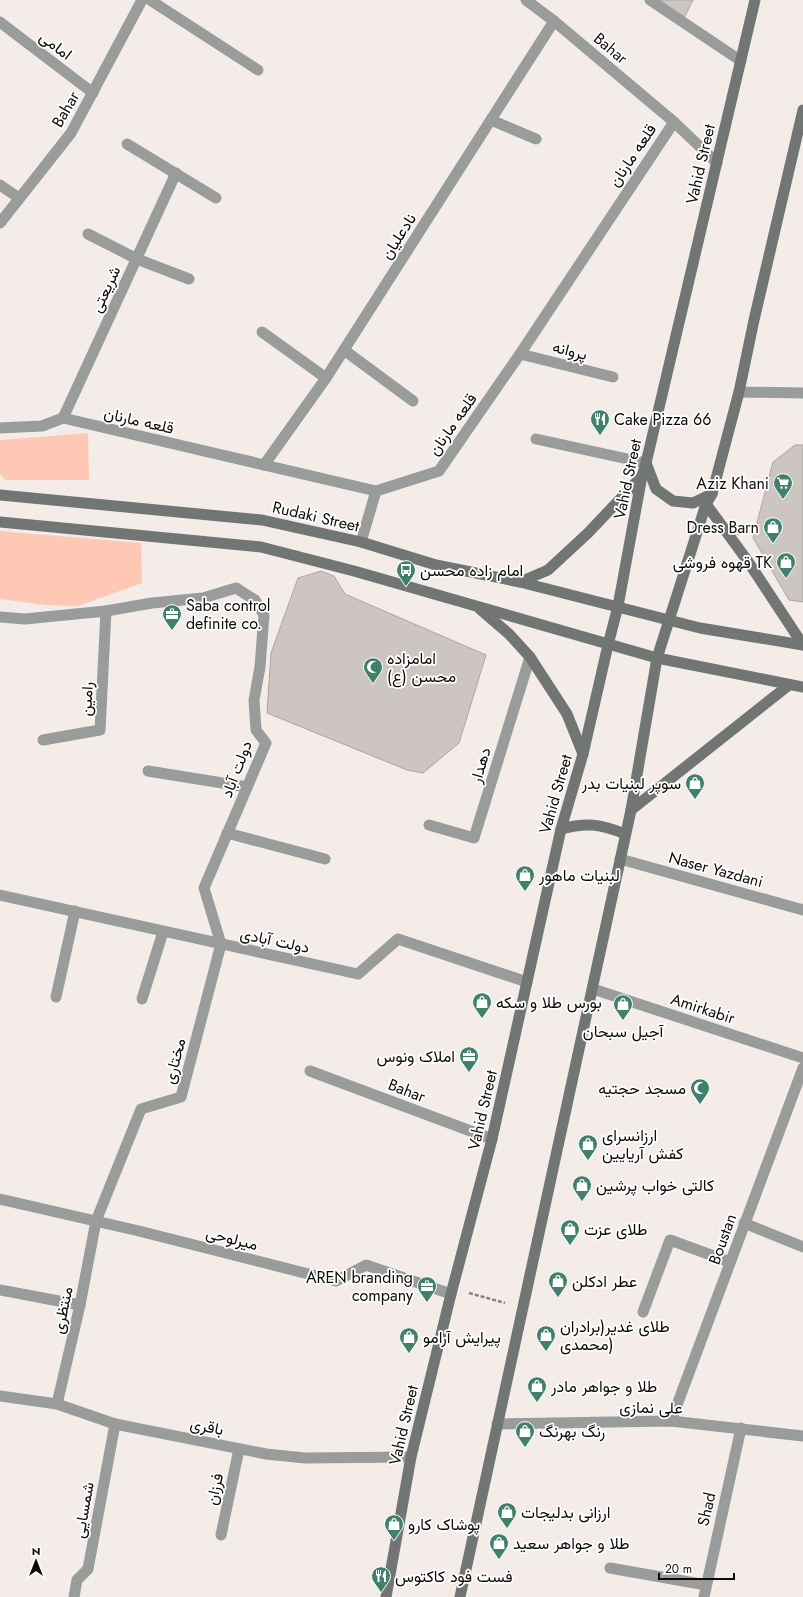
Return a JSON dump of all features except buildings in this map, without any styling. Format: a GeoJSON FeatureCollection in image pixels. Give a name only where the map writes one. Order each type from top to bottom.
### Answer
{"type":"FeatureCollection","features":[{"type":"Feature","properties":{"kind":"main road","name":"Vahid Street"},"geometry":{"type":"LineString","coordinates":[[386,1597],[411,1457],[492,1139],[561,829],[583,754],[618,606],[642,476],[755,0]]}},
{"type":"Feature","properties":{"kind":"main road"},"geometry":{"type":"LineString","coordinates":[[460,1597],[631,810],[657,658],[709,499],[739,392],[754,320],[803,110]]}},
{"type":"Feature","properties":{"kind":"main road"},"geometry":{"type":"LineString","coordinates":[[646,463],[656,489],[673,501],[693,503],[709,499]]}},
{"type":"Feature","properties":{"kind":"main road"},"geometry":{"type":"LineString","coordinates":[[520,582],[548,570],[588,533],[642,476]]}},
{"type":"Feature","properties":{"kind":"main road","name":"Rudaki Street"},"geometry":{"type":"LineString","coordinates":[[0,495],[262,520],[362,542],[436,564],[520,582],[700,628],[803,645]]}},
{"type":"Feature","properties":{"kind":"main road"},"geometry":{"type":"LineString","coordinates":[[709,499],[803,645]]}},
{"type":"Feature","properties":{"kind":"main road"},"geometry":{"type":"LineString","coordinates":[[0,522],[261,547],[354,571],[657,658],[803,687]]}},
{"type":"Feature","properties":{"kind":"main road"},"geometry":{"type":"LineString","coordinates":[[477,606],[509,634],[530,657],[567,714],[583,754]]}},
{"type":"Feature","properties":{"kind":"main road"},"geometry":{"type":"LineString","coordinates":[[631,810],[789,685]]}},
{"type":"Feature","properties":{"kind":"main road"},"geometry":{"type":"LineString","coordinates":[[561,829],[577,825],[593,824],[610,827],[625,834]]}},
{"type":"Feature","properties":{"kind":"street","name":"Bahar"},"geometry":{"type":"LineString","coordinates":[[0,223],[71,133],[142,0]]}},
{"type":"Feature","properties":{"kind":"street"},"geometry":{"type":"LineString","coordinates":[[150,0],[258,70]]}},
{"type":"Feature","properties":{"kind":"street","name":"Bahar"},"geometry":{"type":"LineString","coordinates":[[526,0],[554,21],[674,122]]}},
{"type":"Feature","properties":{"kind":"street"},"geometry":{"type":"LineString","coordinates":[[650,0],[741,61]]}},
{"type":"Feature","properties":{"kind":"street","name":"نادعلیان"},"geometry":{"type":"LineString","coordinates":[[264,465],[326,378],[554,21]]}},
{"type":"Feature","properties":{"kind":"street","name":"امامی"},"geometry":{"type":"LineString","coordinates":[[0,22],[93,93]]}},
{"type":"Feature","properties":{"kind":"street"},"geometry":{"type":"LineString","coordinates":[[491,120],[536,139]]}},
{"type":"Feature","properties":{"kind":"street","name":"قلعه مارنان"},"geometry":{"type":"LineString","coordinates":[[63,418],[376,492],[439,471],[520,354],[674,122],[717,163]]}},
{"type":"Feature","properties":{"kind":"street"},"geometry":{"type":"LineString","coordinates":[[127,144],[216,198]]}},
{"type":"Feature","properties":{"kind":"street","name":"شریعتی"},"geometry":{"type":"LineString","coordinates":[[63,418],[176,173]]}},
{"type":"Feature","properties":{"kind":"street"},"geometry":{"type":"LineString","coordinates":[[0,185],[19,198]]}},
{"type":"Feature","properties":{"kind":"street"},"geometry":{"type":"LineString","coordinates":[[88,234],[137,259],[189,279]]}},
{"type":"Feature","properties":{"kind":"street"},"geometry":{"type":"LineString","coordinates":[[262,332],[326,378]]}},
{"type":"Feature","properties":{"kind":"street"},"geometry":{"type":"LineString","coordinates":[[344,350],[413,401]]}},
{"type":"Feature","properties":{"kind":"street","name":"پروانه"},"geometry":{"type":"LineString","coordinates":[[520,354],[613,377]]}},
{"type":"Feature","properties":{"kind":"street"},"geometry":{"type":"LineString","coordinates":[[739,392],[803,393]]}},
{"type":"Feature","properties":{"kind":"street"},"geometry":{"type":"LineString","coordinates":[[0,428],[42,426],[63,418]]}},
{"type":"Feature","properties":{"kind":"street"},"geometry":{"type":"LineString","coordinates":[[536,439],[646,463]]}},
{"type":"Feature","properties":{"kind":"street"},"geometry":{"type":"LineString","coordinates":[[362,542],[376,492]]}},
{"type":"Feature","properties":{"kind":"street","name":"دولت آباد"},"geometry":{"type":"LineString","coordinates":[[106,611],[152,603],[203,598],[236,588],[255,600],[264,615],[260,667],[254,700],[256,730],[266,743],[204,888],[221,944]]}},
{"type":"Feature","properties":{"kind":"street"},"geometry":{"type":"LineString","coordinates":[[0,617],[25,619],[106,611]]}},
{"type":"Feature","properties":{"kind":"street","name":"رامین"},"geometry":{"type":"LineString","coordinates":[[43,740],[100,730],[106,611]]}},
{"type":"Feature","properties":{"kind":"street","name":"دهدار"},"geometry":{"type":"LineString","coordinates":[[429,825],[474,838],[530,657]]}},
{"type":"Feature","properties":{"kind":"street"},"geometry":{"type":"LineString","coordinates":[[148,771],[247,787]]}},
{"type":"Feature","properties":{"kind":"street"},"geometry":{"type":"LineString","coordinates":[[227,834],[325,859]]}},
{"type":"Feature","properties":{"kind":"street","name":"Naser Yazdani"},"geometry":{"type":"LineString","coordinates":[[620,859],[803,910]]}},
{"type":"Feature","properties":{"kind":"street","name":"دولت آبادی"},"geometry":{"type":"LineString","coordinates":[[0,895],[358,974],[398,939],[527,982]]}},
{"type":"Feature","properties":{"kind":"street"},"geometry":{"type":"LineString","coordinates":[[56,997],[75,912]]}},
{"type":"Feature","properties":{"kind":"street"},"geometry":{"type":"LineString","coordinates":[[142,999],[163,932]]}},
{"type":"Feature","properties":{"kind":"street","name":"مختاری"},"geometry":{"type":"LineString","coordinates":[[96,1221],[141,1109],[181,1097],[221,944]]}},
{"type":"Feature","properties":{"kind":"street","name":"Amirkabir"},"geometry":{"type":"LineString","coordinates":[[593,989],[803,1058]]}},
{"type":"Feature","properties":{"kind":"street","name":"Boustan"},"geometry":{"type":"LineString","coordinates":[[671,1421],[803,1068]]}},
{"type":"Feature","properties":{"kind":"street","name":"Bahar"},"geometry":{"type":"LineString","coordinates":[[310,1071],[492,1139]]}},
{"type":"Feature","properties":{"kind":"street","name":"میرلوحی"},"geometry":{"type":"LineString","coordinates":[[0,1199],[96,1221],[336,1281],[366,1265],[452,1292]]}},
{"type":"Feature","properties":{"kind":"street","name":"منتظری"},"geometry":{"type":"LineString","coordinates":[[57,1404],[80,1304],[96,1221]]}},
{"type":"Feature","properties":{"kind":"street"},"geometry":{"type":"LineString","coordinates":[[744,1223],[803,1247]]}},
{"type":"Feature","properties":{"kind":"street"},"geometry":{"type":"LineString","coordinates":[[644,1312],[670,1240],[730,1262]]}},
{"type":"Feature","properties":{"kind":"street"},"geometry":{"type":"LineString","coordinates":[[0,1290],[80,1304]]}},
{"type":"Feature","properties":{"kind":"street","name":"باقری"},"geometry":{"type":"LineString","coordinates":[[0,1396],[57,1404],[115,1424],[266,1454],[305,1458],[411,1457]]}},
{"type":"Feature","properties":{"kind":"street","name":"علی نمازی"},"geometry":{"type":"LineString","coordinates":[[497,1424],[671,1421],[803,1436]]}},
{"type":"Feature","properties":{"kind":"street","name":"شمسایی"},"geometry":{"type":"LineString","coordinates":[[74,1597],[77,1580],[88,1569],[115,1424]]}},
{"type":"Feature","properties":{"kind":"street","name":"Shad"},"geometry":{"type":"LineString","coordinates":[[704,1597],[741,1428]]}},
{"type":"Feature","properties":{"kind":"street","name":"فرزان"},"geometry":{"type":"LineString","coordinates":[[221,1535],[238,1449]]}},
{"type":"Feature","properties":{"kind":"street"},"geometry":{"type":"LineString","coordinates":[[610,1568],[706,1585]]}},
{"type":"Feature","properties":{"kind":"path"},"geometry":{"type":"LineString","coordinates":[[452,1292],[523,1308]]}},
{"type":"Feature","properties":{"kind":"shaded area"},"geometry":{"type":"Polygon","coordinates":[[[88,433],[89,480],[5,480],[0,474],[0,440],[88,433]]]}},
{"type":"Feature","properties":{"kind":"shaded area"},"geometry":{"type":"Polygon","coordinates":[[[0,531],[141,543],[142,583],[78,606],[45,605],[0,599],[0,531]]]}},
{"type":"Feature","properties":{"kind":"place","name":"Cake Pizza 66"},"geometry":{"type":"Point","coordinates":[600,436]}},
{"type":"Feature","properties":{"kind":"place","name":"Aziz Khani"},"geometry":{"type":"Point","coordinates":[783,500]}},
{"type":"Feature","properties":{"kind":"place","name":"Dress Barn"},"geometry":{"type":"Point","coordinates":[773,544]}},
{"type":"Feature","properties":{"kind":"place","name":"قهوه فروشی TK"},"geometry":{"type":"Point","coordinates":[786,579]}},
{"type":"Feature","properties":{"kind":"place","name":"امام زاده محسن"},"geometry":{"type":"Point","coordinates":[406,587]}},
{"type":"Feature","properties":{"kind":"place","name":"Saba control definite co."},"geometry":{"type":"Point","coordinates":[172,631]}},
{"type":"Feature","properties":{"kind":"place","name":"امامزاده محسن (ع)"},"geometry":{"type":"Point","coordinates":[373,684]}},
{"type":"Feature","properties":{"kind":"place","name":"سوپر لبنیات بدر"},"geometry":{"type":"Point","coordinates":[695,800]}},
{"type":"Feature","properties":{"kind":"place","name":"لبنیات ماهور"},"geometry":{"type":"Point","coordinates":[525,892]}},
{"type":"Feature","properties":{"kind":"place","name":"بورس طلا و سکه"},"geometry":{"type":"Point","coordinates":[482,1019]}},
{"type":"Feature","properties":{"kind":"place","name":"آجیل سبحان"},"geometry":{"type":"Point","coordinates":[623,1021]}},
{"type":"Feature","properties":{"kind":"place","name":"املاک ونوس"},"geometry":{"type":"Point","coordinates":[469,1073]}},
{"type":"Feature","properties":{"kind":"place","name":"مسجد حجتیه"},"geometry":{"type":"Point","coordinates":[700,1105]}},
{"type":"Feature","properties":{"kind":"place","name":"ارزانسرای کفش آریایین"},"geometry":{"type":"Point","coordinates":[588,1161]}},
{"type":"Feature","properties":{"kind":"place","name":"کالتی خواب پرشین"},"geometry":{"type":"Point","coordinates":[582,1202]}},
{"type":"Feature","properties":{"kind":"place","name":"طلای عزت"},"geometry":{"type":"Point","coordinates":[570,1246]}},
{"type":"Feature","properties":{"kind":"place","name":"عطر ادکلن"},"geometry":{"type":"Point","coordinates":[558,1298]}},
{"type":"Feature","properties":{"kind":"place","name":"AREN branding company"},"geometry":{"type":"Point","coordinates":[427,1303]}},
{"type":"Feature","properties":{"kind":"place","name":"طلای غدیر(برادران محمدی)"},"geometry":{"type":"Point","coordinates":[546,1352]}},
{"type":"Feature","properties":{"kind":"place","name":"پیرایش آرامو"},"geometry":{"type":"Point","coordinates":[409,1354]}},
{"type":"Feature","properties":{"kind":"place","name":"طلا و جواهر مادر"},"geometry":{"type":"Point","coordinates":[537,1403]}},
{"type":"Feature","properties":{"kind":"place","name":"رنگ بهرنگ"},"geometry":{"type":"Point","coordinates":[525,1448]}},
{"type":"Feature","properties":{"kind":"place","name":"ارزانی بدلیجات"},"geometry":{"type":"Point","coordinates":[507,1529]}},
{"type":"Feature","properties":{"kind":"place","name":"پوشاک کارو"},"geometry":{"type":"Point","coordinates":[394,1541]}},
{"type":"Feature","properties":{"kind":"place","name":"طلا و جواهر سعید"},"geometry":{"type":"Point","coordinates":[499,1560]}},
{"type":"Feature","properties":{"kind":"place","name":"فست فود کاکتوس"},"geometry":{"type":"Point","coordinates":[381,1593]}}]}
